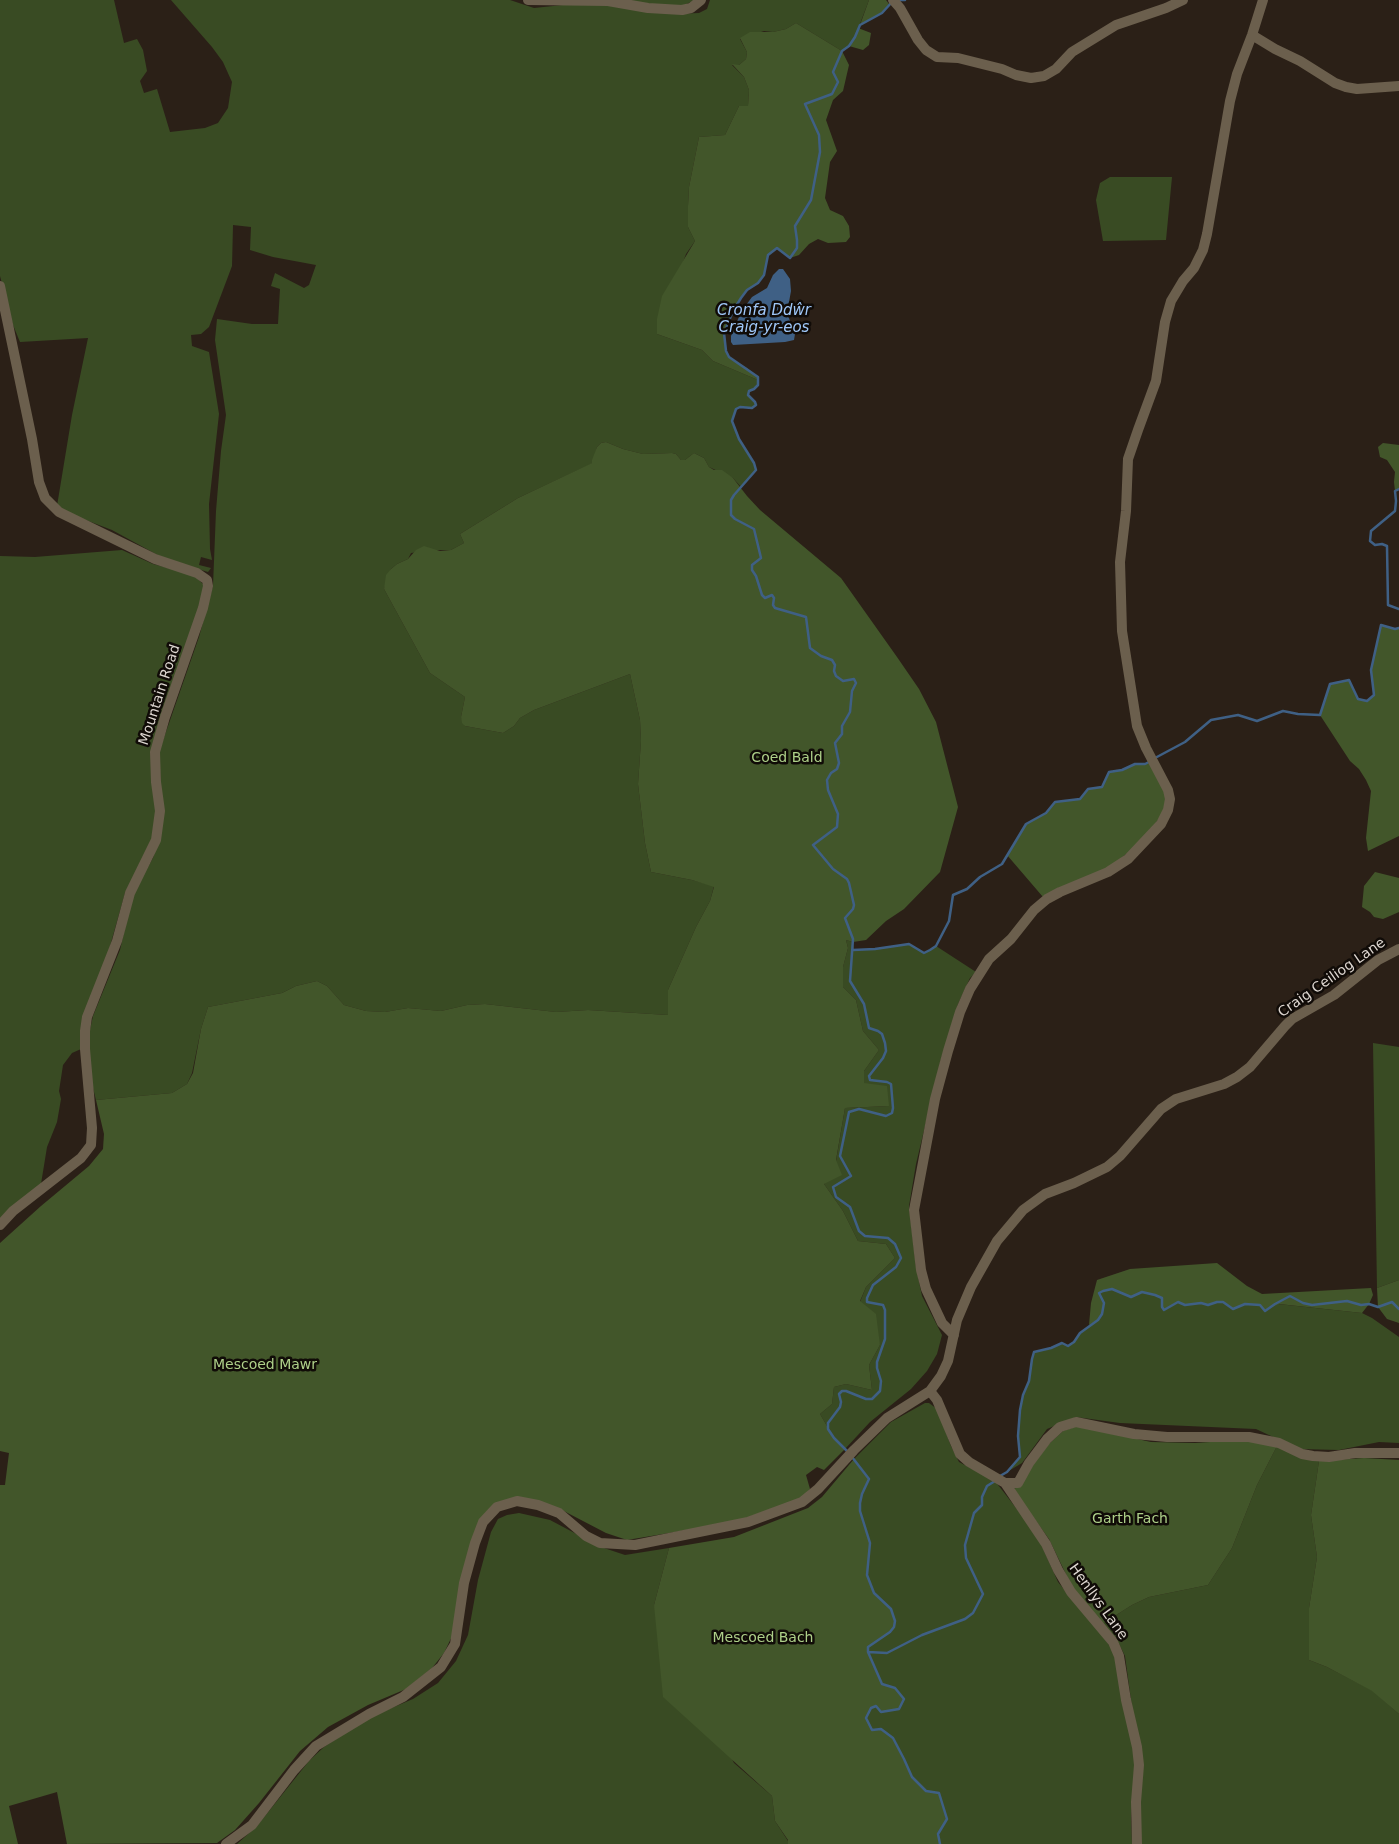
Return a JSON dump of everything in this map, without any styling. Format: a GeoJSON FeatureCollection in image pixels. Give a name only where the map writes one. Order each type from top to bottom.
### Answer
{"type":"FeatureCollection","features":[{"type":"Feature","properties":{"kind":"street"},"geometry":{"type":"LineString","coordinates":[[528,0],[608,1],[648,8],[682,10],[691,8],[701,0]]}},
{"type":"Feature","properties":{"kind":"street"},"geometry":{"type":"LineString","coordinates":[[893,0],[900,8],[918,40],[926,50],[937,57],[958,58],[1031,78],[1044,76],[1056,69],[1072,52],[1116,25],[1166,8],[1183,0]]}},
{"type":"Feature","properties":{"kind":"street"},"geometry":{"type":"LineString","coordinates":[[954,1336],[942,1323],[926,1289],[921,1270],[914,1210],[936,1099],[960,1012],[970,989],[990,959],[1010,939],[1034,910],[1047,899],[1103,874],[1128,859],[1161,824],[1168,810],[1170,799],[1168,790],[1156,769],[1137,726],[1122,631],[1120,562],[1126,511],[1128,459],[1156,381],[1165,322],[1171,301],[1194,268],[1208,234],[1230,101],[1262,0]]}},
{"type":"Feature","properties":{"kind":"street"},"geometry":{"type":"LineString","coordinates":[[1252,35],[1340,85],[1357,89],[1399,86]]}},
{"type":"Feature","properties":{"kind":"street","name":"Mountain Road"},"geometry":{"type":"LineString","coordinates":[[0,286],[32,439],[39,482],[45,498],[59,512],[155,559],[197,573],[207,580],[208,586],[203,608],[164,717],[155,752],[156,782],[160,811],[156,840],[130,893],[117,941],[87,1017],[85,1049],[92,1128],[91,1145],[81,1158],[13,1211],[0,1225]]}},
{"type":"Feature","properties":{"kind":"street","name":"Craig Ceiliog Lane"},"geometry":{"type":"LineString","coordinates":[[930,1391],[941,1376],[948,1361],[957,1320],[971,1287],[997,1241],[1013,1220],[1036,1199],[1106,1167],[1120,1156],[1162,1109],[1176,1099],[1224,1084],[1237,1077],[1250,1067],[1292,1019],[1334,995],[1378,960],[1399,949]]}},
{"type":"Feature","properties":{"kind":"street"},"geometry":{"type":"LineString","coordinates":[[226,1844],[252,1825],[294,1770],[316,1746],[369,1714],[402,1697],[441,1667],[456,1644],[464,1583],[475,1543],[483,1522],[497,1507],[517,1501],[538,1505],[559,1513],[586,1536],[600,1542],[636,1546],[748,1522],[802,1502],[818,1489],[887,1418],[930,1391]]}},
{"type":"Feature","properties":{"kind":"street","name":"Henllys Lane"},"geometry":{"type":"LineString","coordinates":[[930,1391],[937,1400],[960,1454],[969,1462],[1005,1484],[1046,1544],[1071,1592],[1113,1642],[1119,1656],[1138,1764],[1136,1802],[1138,1844]]}},
{"type":"Feature","properties":{"kind":"street"},"geometry":{"type":"LineString","coordinates":[[1005,1484],[1018,1483],[1047,1439],[1060,1427],[1076,1422],[1134,1434],[1167,1437],[1249,1437],[1278,1443],[1302,1454],[1321,1456],[1399,1453]]}},
{"type":"Feature","properties":{"kind":"green space"},"geometry":{"type":"Polygon","coordinates":[[[0,0],[114,0],[124,43],[137,39],[143,50],[147,71],[140,81],[144,93],[157,89],[170,132],[205,128],[218,123],[228,108],[232,82],[223,62],[212,47],[171,0],[510,0],[534,8],[602,4],[677,14],[699,13],[707,9],[710,0],[869,0],[855,37],[849,46],[842,51],[796,23],[786,29],[773,32],[764,31],[740,39],[747,52],[746,59],[739,65],[732,65],[744,77],[749,90],[748,107],[739,106],[725,135],[699,137],[689,187],[688,206],[688,227],[695,241],[686,254],[657,334],[702,350],[713,361],[758,380],[758,385],[749,391],[748,395],[756,405],[752,408],[740,407],[736,409],[732,421],[739,439],[754,463],[756,470],[741,487],[733,478],[709,467],[704,458],[694,453],[685,460],[681,460],[676,454],[672,453],[643,454],[606,442],[601,443],[597,447],[593,463],[518,498],[460,534],[464,543],[451,550],[411,553],[408,559],[391,569],[384,589],[430,673],[465,697],[461,717],[465,726],[503,733],[514,726],[520,718],[534,710],[630,674],[640,720],[641,741],[638,784],[645,843],[651,872],[714,886],[710,901],[696,927],[668,990],[668,1015],[588,1010],[556,1012],[485,1004],[467,1005],[441,1011],[408,1008],[385,1012],[366,1011],[344,1005],[327,986],[317,981],[296,986],[282,993],[208,1007],[201,1029],[192,1073],[187,1084],[172,1093],[96,1100],[92,1084],[89,1052],[89,1034],[93,1016],[120,950],[133,893],[153,858],[158,843],[161,789],[159,752],[199,637],[213,586],[216,511],[226,415],[215,340],[217,319],[252,324],[278,324],[280,289],[271,286],[275,273],[304,288],[309,285],[316,265],[273,257],[250,250],[251,227],[233,225],[232,266],[209,327],[201,334],[191,335],[192,346],[209,352],[219,414],[209,504],[212,560],[201,557],[199,565],[211,568],[208,572],[165,559],[112,530],[70,514],[57,506],[72,415],[88,338],[20,342],[13,325],[0,276],[0,0]]]}},
{"type":"Feature","properties":{"kind":"green space"},"geometry":{"type":"Polygon","coordinates":[[[621,0],[695,0],[684,5],[671,7],[621,0]]]}},
{"type":"Feature","properties":{"kind":"green space"},"geometry":{"type":"Polygon","coordinates":[[[869,0],[886,0],[889,4],[882,13],[860,25],[869,0]]]}},
{"type":"Feature","properties":{"kind":"green space"},"geometry":{"type":"Polygon","coordinates":[[[796,23],[842,51],[849,65],[843,91],[833,100],[826,120],[837,151],[830,162],[825,198],[830,210],[843,216],[849,226],[850,237],[846,242],[828,243],[818,239],[809,244],[799,255],[790,258],[777,248],[768,255],[764,275],[741,298],[733,311],[724,333],[726,351],[729,357],[747,368],[758,377],[758,380],[713,361],[702,350],[657,334],[657,319],[662,296],[695,241],[688,227],[688,206],[689,187],[699,137],[725,135],[739,106],[748,106],[749,90],[744,77],[732,64],[739,65],[746,59],[747,52],[740,38],[750,32],[773,32],[786,29],[796,23]]]}},
{"type":"Feature","properties":{"kind":"green space"},"geometry":{"type":"Polygon","coordinates":[[[858,28],[871,33],[869,45],[863,50],[849,46],[858,28]]]}},
{"type":"Feature","properties":{"kind":"green space"},"geometry":{"type":"Polygon","coordinates":[[[1110,177],[1172,177],[1166,240],[1103,241],[1096,200],[1100,183],[1110,177]]]}},
{"type":"Feature","properties":{"kind":"green space","name":"Mescoed Mawr"},"geometry":{"type":"Polygon","coordinates":[[[606,442],[643,454],[672,453],[676,454],[681,460],[685,460],[694,453],[704,458],[709,467],[714,470],[722,470],[733,478],[760,510],[841,578],[919,689],[936,722],[958,807],[940,872],[904,909],[886,921],[866,940],[853,942],[846,940],[848,948],[843,967],[843,987],[856,1000],[863,1031],[879,1050],[864,1071],[864,1083],[887,1086],[889,1106],[845,1108],[836,1160],[842,1175],[824,1184],[843,1211],[858,1241],[886,1244],[895,1258],[866,1287],[860,1301],[876,1314],[880,1345],[869,1365],[872,1390],[846,1384],[834,1387],[832,1404],[820,1414],[834,1438],[845,1449],[824,1470],[817,1467],[806,1475],[810,1489],[804,1497],[735,1522],[627,1540],[606,1533],[560,1509],[509,1499],[478,1523],[454,1632],[444,1653],[432,1668],[406,1689],[368,1705],[328,1727],[300,1751],[235,1830],[217,1843],[67,1844],[57,1792],[9,1806],[18,1844],[0,1844],[0,1485],[5,1485],[9,1453],[0,1451],[0,1243],[89,1166],[103,1149],[104,1134],[96,1100],[172,1093],[187,1084],[193,1073],[201,1029],[208,1007],[282,993],[296,986],[317,981],[327,986],[344,1005],[366,1011],[385,1012],[408,1008],[441,1011],[467,1005],[485,1004],[556,1012],[588,1010],[668,1015],[668,990],[696,927],[710,901],[714,887],[692,880],[651,872],[645,843],[638,784],[641,741],[640,720],[630,674],[534,710],[520,718],[514,726],[503,733],[465,726],[462,723],[461,717],[465,697],[430,673],[384,589],[386,575],[397,564],[408,559],[416,550],[424,546],[440,551],[451,550],[464,543],[460,534],[518,498],[592,463],[597,447],[601,443],[606,442]]]}},
{"type":"Feature","properties":{"kind":"green space"},"geometry":{"type":"Polygon","coordinates":[[[1383,443],[1399,445],[1399,489],[1395,491],[1395,472],[1387,460],[1380,457],[1378,447],[1383,443]]]}},
{"type":"Feature","properties":{"kind":"green space"},"geometry":{"type":"Polygon","coordinates":[[[122,550],[153,564],[194,575],[204,585],[204,597],[153,745],[156,809],[153,837],[125,893],[81,1049],[72,1053],[63,1065],[59,1091],[61,1099],[57,1122],[47,1147],[40,1190],[0,1225],[0,556],[35,557],[122,550]]]}},
{"type":"Feature","properties":{"kind":"green space"},"geometry":{"type":"Polygon","coordinates":[[[1381,625],[1395,629],[1399,628],[1399,836],[1368,851],[1366,838],[1371,791],[1359,769],[1350,761],[1320,715],[1330,684],[1349,680],[1358,699],[1367,701],[1374,695],[1371,670],[1381,625]]]}},
{"type":"Feature","properties":{"kind":"green space"},"geometry":{"type":"Polygon","coordinates":[[[1149,762],[1165,793],[1165,810],[1152,828],[1130,851],[1106,870],[1043,897],[1007,855],[1026,824],[1046,813],[1055,802],[1079,799],[1088,789],[1102,787],[1109,772],[1149,762]]]}},
{"type":"Feature","properties":{"kind":"green space"},"geometry":{"type":"Polygon","coordinates":[[[1375,872],[1399,878],[1399,912],[1383,919],[1374,917],[1362,907],[1364,886],[1375,872]]]}},
{"type":"Feature","properties":{"kind":"green space"},"geometry":{"type":"Polygon","coordinates":[[[846,940],[853,942],[854,950],[909,944],[924,953],[936,946],[976,972],[970,978],[958,1004],[941,1059],[916,1164],[909,1206],[916,1267],[922,1296],[942,1335],[937,1354],[927,1371],[911,1389],[870,1422],[845,1449],[834,1438],[820,1414],[832,1404],[834,1387],[846,1384],[872,1390],[869,1365],[880,1345],[860,1302],[866,1287],[895,1258],[886,1244],[858,1241],[843,1211],[824,1184],[836,1161],[845,1108],[888,1106],[864,1084],[864,1071],[879,1050],[863,1031],[856,1000],[843,987],[843,967],[848,948],[846,940]]]}},
{"type":"Feature","properties":{"kind":"green space"},"geometry":{"type":"Polygon","coordinates":[[[1373,1043],[1399,1047],[1399,1280],[1377,1288],[1373,1043]]]}},
{"type":"Feature","properties":{"kind":"green space"},"geometry":{"type":"Polygon","coordinates":[[[1217,1263],[1247,1286],[1262,1294],[1371,1288],[1373,1295],[1362,1313],[1279,1304],[1265,1311],[1260,1305],[1254,1304],[1245,1304],[1233,1309],[1223,1302],[1208,1305],[1201,1303],[1185,1305],[1178,1302],[1164,1310],[1162,1298],[1155,1295],[1142,1292],[1131,1297],[1112,1289],[1100,1293],[1104,1303],[1102,1314],[1098,1320],[1089,1325],[1091,1303],[1097,1280],[1130,1269],[1217,1263]]]}},
{"type":"Feature","properties":{"kind":"green space"},"geometry":{"type":"Polygon","coordinates":[[[1399,1280],[1399,1323],[1387,1319],[1378,1307],[1377,1288],[1399,1280]]]}},
{"type":"Feature","properties":{"kind":"green space"},"geometry":{"type":"Polygon","coordinates":[[[1112,1289],[1131,1297],[1142,1292],[1155,1295],[1162,1298],[1162,1307],[1168,1308],[1178,1302],[1185,1305],[1201,1303],[1208,1305],[1223,1302],[1233,1309],[1245,1304],[1260,1305],[1265,1311],[1278,1304],[1362,1313],[1372,1318],[1399,1337],[1399,1443],[1379,1442],[1339,1450],[1299,1449],[1256,1429],[1120,1423],[1076,1417],[1047,1429],[1022,1463],[1007,1472],[1020,1457],[1018,1436],[1020,1410],[1023,1395],[1029,1381],[1034,1352],[1062,1343],[1068,1346],[1074,1342],[1080,1333],[1098,1320],[1102,1314],[1104,1303],[1099,1293],[1112,1289]]]}},
{"type":"Feature","properties":{"kind":"green space"},"geometry":{"type":"Polygon","coordinates":[[[925,1403],[929,1403],[937,1409],[959,1462],[995,1481],[1037,1535],[1058,1582],[1113,1651],[1118,1665],[1135,1758],[1131,1818],[1132,1844],[940,1844],[939,1832],[926,1791],[912,1777],[904,1759],[872,1730],[866,1718],[871,1708],[876,1706],[895,1688],[882,1684],[868,1652],[868,1647],[881,1639],[887,1605],[874,1593],[867,1575],[870,1543],[860,1511],[860,1503],[869,1479],[854,1459],[891,1422],[925,1403]]]}},
{"type":"Feature","properties":{"kind":"green space","name":"Garth Fach"},"geometry":{"type":"Polygon","coordinates":[[[1078,1426],[1151,1442],[1195,1443],[1240,1440],[1277,1446],[1257,1485],[1232,1548],[1208,1585],[1149,1597],[1132,1605],[1102,1624],[1076,1595],[1049,1539],[1013,1489],[1021,1486],[1034,1463],[1049,1444],[1063,1431],[1078,1426]]]}},
{"type":"Feature","properties":{"kind":"green space"},"geometry":{"type":"Polygon","coordinates":[[[1277,1446],[1319,1461],[1311,1515],[1317,1557],[1309,1608],[1309,1660],[1327,1667],[1373,1691],[1399,1714],[1399,1844],[1140,1844],[1132,1707],[1125,1656],[1116,1638],[1102,1624],[1132,1605],[1149,1597],[1208,1585],[1232,1548],[1257,1485],[1277,1446]]]}},
{"type":"Feature","properties":{"kind":"green space"},"geometry":{"type":"Polygon","coordinates":[[[1364,1458],[1399,1460],[1399,1714],[1372,1691],[1327,1667],[1309,1660],[1309,1608],[1317,1557],[1311,1515],[1319,1461],[1364,1458]]]}},
{"type":"Feature","properties":{"kind":"green space","name":"Mescoed Bach"},"geometry":{"type":"Polygon","coordinates":[[[854,1459],[869,1479],[860,1503],[860,1511],[870,1543],[867,1575],[874,1593],[891,1609],[895,1621],[894,1627],[890,1632],[868,1647],[868,1652],[882,1684],[895,1688],[904,1699],[899,1709],[881,1712],[876,1706],[871,1708],[866,1718],[872,1729],[881,1729],[893,1738],[912,1777],[926,1791],[939,1793],[947,1819],[939,1832],[940,1844],[788,1844],[788,1840],[775,1821],[772,1796],[663,1697],[654,1605],[669,1548],[734,1537],[808,1508],[822,1497],[854,1459]]]}},
{"type":"Feature","properties":{"kind":"green space"},"geometry":{"type":"Polygon","coordinates":[[[519,1513],[550,1520],[601,1547],[625,1555],[669,1548],[654,1605],[734,1763],[772,1796],[775,1821],[788,1844],[237,1844],[257,1826],[309,1761],[324,1747],[370,1717],[413,1699],[438,1683],[456,1661],[468,1635],[478,1580],[491,1532],[498,1519],[519,1513]]]}},
{"type":"Feature","properties":{"kind":"water","name":"Cronfa Ddŵr Craig-yr-eos"},"geometry":{"type":"Polygon","coordinates":[[[779,269],[783,269],[790,279],[791,291],[787,313],[795,334],[794,340],[733,345],[731,336],[741,312],[752,297],[767,288],[773,275],[779,269]]]}},
{"type":"Feature","properties":{"kind":"waterway"},"geometry":{"type":"LineString","coordinates":[[897,0],[905,0]]}},
{"type":"Feature","properties":{"kind":"waterway"},"geometry":{"type":"LineString","coordinates":[[849,1453],[834,1438],[828,1429],[828,1423],[840,1407],[839,1394],[842,1391],[866,1399],[872,1399],[880,1391],[881,1381],[877,1362],[885,1339],[885,1310],[883,1305],[867,1302],[867,1298],[873,1285],[896,1267],[901,1258],[895,1244],[888,1238],[865,1236],[859,1231],[850,1207],[836,1197],[833,1187],[851,1176],[840,1156],[849,1112],[859,1109],[886,1116],[892,1113],[893,1108],[891,1084],[870,1080],[869,1076],[886,1051],[882,1034],[869,1028],[864,1004],[850,981],[853,939],[845,918],[854,905],[849,883],[847,879],[833,869],[813,845],[837,827],[838,814],[828,790],[827,780],[831,773],[837,769],[839,763],[835,743],[842,734],[842,726],[850,712],[852,691],[856,683],[854,679],[843,681],[836,676],[834,671],[835,665],[832,660],[821,656],[810,648],[806,617],[775,608],[772,595],[765,598],[762,595],[752,570],[752,565],[761,558],[754,529],[731,515],[731,500],[756,470],[754,463],[739,439],[732,421],[736,409],[740,407],[752,408],[756,405],[748,395],[749,391],[758,385],[758,377],[729,357],[726,351],[724,333],[733,311],[741,298],[764,275],[768,255],[777,248],[790,258],[797,248],[795,226],[811,200],[820,152],[819,135],[805,104],[832,94],[838,82],[833,72],[842,51],[849,46],[860,25],[882,13],[892,2]]}},
{"type":"Feature","properties":{"kind":"waterway"},"geometry":{"type":"LineString","coordinates":[[1399,489],[1395,491],[1395,511],[1371,531],[1370,541],[1375,545],[1382,544],[1387,546],[1388,605],[1399,609]]}},
{"type":"Feature","properties":{"kind":"waterway"},"geometry":{"type":"LineString","coordinates":[[1155,758],[1185,742],[1211,720],[1238,715],[1257,721],[1283,711],[1320,715],[1330,684],[1349,680],[1358,699],[1367,701],[1374,695],[1371,670],[1381,625],[1395,629],[1399,628]]}},
{"type":"Feature","properties":{"kind":"waterway"},"geometry":{"type":"LineString","coordinates":[[853,950],[909,944],[924,953],[930,950],[936,946],[949,921],[953,895],[967,889],[980,877],[1002,864],[1026,824],[1046,813],[1055,802],[1080,799],[1088,789],[1102,787],[1109,772],[1151,761]]}},
{"type":"Feature","properties":{"kind":"waterway"},"geometry":{"type":"LineString","coordinates":[[1000,1476],[1007,1472],[1020,1457],[1018,1436],[1020,1410],[1023,1395],[1029,1381],[1034,1352],[1062,1343],[1068,1346],[1074,1342],[1080,1333],[1098,1320],[1102,1314],[1104,1303],[1099,1293],[1103,1291],[1112,1289],[1131,1297],[1142,1292],[1155,1295],[1162,1298],[1164,1310],[1178,1302],[1185,1305],[1201,1303],[1208,1305],[1223,1302],[1233,1309],[1245,1304],[1260,1305],[1265,1311],[1290,1296],[1303,1303],[1312,1305],[1347,1301],[1378,1307],[1392,1302],[1399,1309]]}},
{"type":"Feature","properties":{"kind":"waterway"},"geometry":{"type":"LineString","coordinates":[[852,1457],[869,1479],[860,1503],[860,1511],[870,1543],[867,1575],[874,1593],[891,1609],[895,1621],[894,1627],[890,1632],[868,1647],[868,1652],[882,1684],[895,1688],[904,1699],[899,1709],[881,1712],[876,1706],[871,1708],[866,1718],[872,1730],[881,1729],[893,1738],[912,1777],[926,1791],[939,1793],[947,1819],[938,1834],[940,1844]]}},
{"type":"Feature","properties":{"kind":"waterway"},"geometry":{"type":"LineString","coordinates":[[868,1652],[887,1653],[922,1635],[965,1619],[973,1613],[983,1594],[966,1558],[965,1545],[974,1513],[982,1505],[982,1497],[987,1486],[995,1481]]}},
{"type":"Feature","properties":{"kind":"park label","name":"Coed Bald"},"geometry":{"type":"Point","coordinates":[787,758]}}]}
